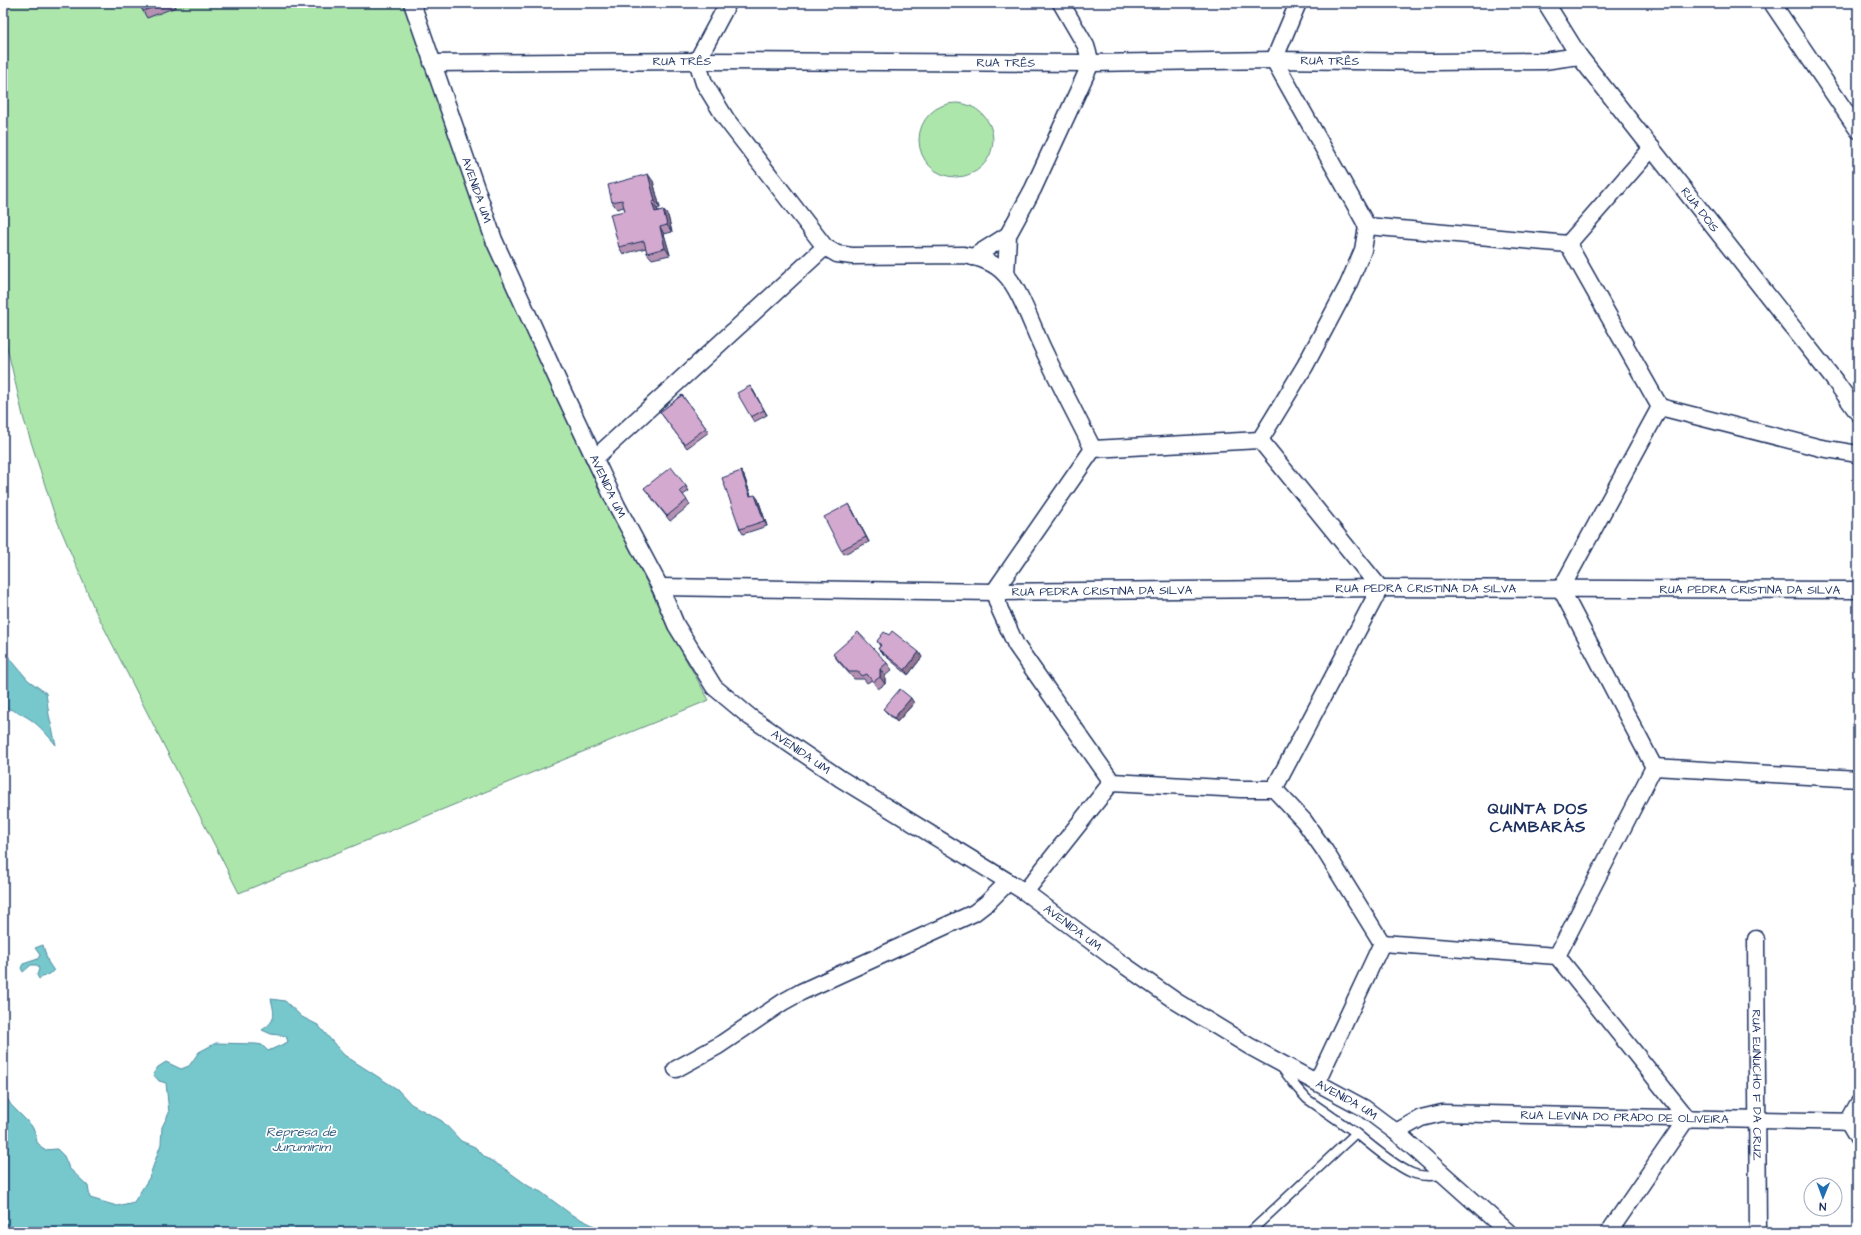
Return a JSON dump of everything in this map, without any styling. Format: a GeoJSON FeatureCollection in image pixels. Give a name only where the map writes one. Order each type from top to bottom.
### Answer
{"type":"FeatureCollection","features":[{"type":"Feature","properties":{"kind":"street","name":"AVENIDA UM"},"geometry":{"type":"LineString","coordinates":[[412,3],[494,240],[559,384],[617,506],[660,587],[676,625],[714,687],[750,717],[841,779],[1025,892],[1111,956],[1177,1002],[1249,1046],[1364,1108],[1396,1132],[1445,1174],[1508,1232]]}},
{"type":"Feature","properties":{"kind":"street"},"geometry":{"type":"LineString","coordinates":[[728,3],[697,61],[704,83],[726,119],[825,247],[837,254],[852,256],[934,255],[973,257],[981,258],[994,265],[1006,275],[1014,287],[1093,449]]}},
{"type":"Feature","properties":{"kind":"street"},"geometry":{"type":"LineString","coordinates":[[1006,275],[1008,235],[1033,189],[1091,63],[1086,46],[1061,3]]}},
{"type":"Feature","properties":{"kind":"street"},"geometry":{"type":"LineString","coordinates":[[1260,440],[1305,366],[1348,285],[1363,250],[1367,226],[1274,60],[1298,3]]}},
{"type":"Feature","properties":{"kind":"street","name":"RUA DOIS"},"geometry":{"type":"LineString","coordinates":[[1546,3],[1579,56],[1835,381],[1858,413]]}},
{"type":"Feature","properties":{"kind":"street"},"geometry":{"type":"LineString","coordinates":[[1772,3],[1858,130]]}},
{"type":"Feature","properties":{"kind":"street","name":"RUA TRÊS"},"geometry":{"type":"LineString","coordinates":[[432,63],[697,61],[1091,63],[1274,60],[1505,61],[1544,60],[1579,56]]}},
{"type":"Feature","properties":{"kind":"street"},"geometry":{"type":"LineString","coordinates":[[1568,244],[1652,148]]}},
{"type":"Feature","properties":{"kind":"street"},"geometry":{"type":"LineString","coordinates":[[1367,226],[1568,244]]}},
{"type":"Feature","properties":{"kind":"street"},"geometry":{"type":"LineString","coordinates":[[973,257],[1008,235]]}},
{"type":"Feature","properties":{"kind":"street"},"geometry":{"type":"LineString","coordinates":[[1568,244],[1660,407],[1821,448],[1858,454]]}},
{"type":"Feature","properties":{"kind":"street"},"geometry":{"type":"LineString","coordinates":[[594,458],[825,247]]}},
{"type":"Feature","properties":{"kind":"street"},"geometry":{"type":"LineString","coordinates":[[1654,767],[1560,589],[1660,407]]}},
{"type":"Feature","properties":{"kind":"street"},"geometry":{"type":"LineString","coordinates":[[1093,449],[1260,440]]}},
{"type":"Feature","properties":{"kind":"street"},"geometry":{"type":"LineString","coordinates":[[1260,440],[1380,588],[1274,789]]}},
{"type":"Feature","properties":{"kind":"street"},"geometry":{"type":"LineString","coordinates":[[1093,449],[994,592],[1000,610],[1016,645],[1112,782]]}},
{"type":"Feature","properties":{"kind":"street","name":"RUA PEDRA CRISTINA DA SILVA"},"geometry":{"type":"LineString","coordinates":[[660,587],[994,592],[1380,588],[1858,590]]}},
{"type":"Feature","properties":{"kind":"street"},"geometry":{"type":"LineString","coordinates":[[1654,767],[1858,779]]}},
{"type":"Feature","properties":{"kind":"street"},"geometry":{"type":"LineString","coordinates":[[1557,956],[1654,767]]}},
{"type":"Feature","properties":{"kind":"street"},"geometry":{"type":"LineString","coordinates":[[1112,782],[1241,789],[1274,789],[1304,821],[1325,851],[1382,943]]}},
{"type":"Feature","properties":{"kind":"street"},"geometry":{"type":"LineString","coordinates":[[1025,892],[1112,782]]}},
{"type":"Feature","properties":{"kind":"street"},"geometry":{"type":"LineString","coordinates":[[676,1069],[718,1046],[783,1002],[801,992],[974,913],[987,903],[1008,882]]}},
{"type":"Feature","properties":{"kind":"street","name":"RUA EUNUCHO F DA CRUZ"},"geometry":{"type":"LineString","coordinates":[[1756,939],[1756,1120],[1758,1232]]}},
{"type":"Feature","properties":{"kind":"street"},"geometry":{"type":"LineString","coordinates":[[1382,943],[1557,956],[1687,1118],[1609,1232]]}},
{"type":"Feature","properties":{"kind":"street"},"geometry":{"type":"LineString","coordinates":[[1317,1082],[1382,943]]}},
{"type":"Feature","properties":{"kind":"street"},"geometry":{"type":"LineString","coordinates":[[1858,1104],[1853,1122],[1858,1139]]}},
{"type":"Feature","properties":{"kind":"street","name":"RUA LEVINA DO PRADO DE OLIVEIRA"},"geometry":{"type":"LineString","coordinates":[[1396,1132],[1420,1118],[1442,1113],[1853,1122]]}},
{"type":"Feature","properties":{"kind":"lane"},"geometry":{"type":"LineString","coordinates":[[1276,1060],[1307,1099],[1412,1173],[1431,1176],[1445,1174]]}},
{"type":"Feature","properties":{"kind":"lane"},"geometry":{"type":"LineString","coordinates":[[1250,1232],[1356,1133]]}},
{"type":"Feature","properties":{"kind":"green space"},"geometry":{"type":"Polygon","coordinates":[[[3,3],[406,3],[491,248],[586,462],[685,658],[709,700],[239,893],[94,608],[54,513],[24,420],[3,330],[3,3]]]}},
{"type":"Feature","properties":{"kind":"green space"},"geometry":{"type":"Polygon","coordinates":[[[949,103],[963,103],[977,109],[987,119],[993,133],[991,154],[987,161],[977,171],[963,177],[949,177],[935,171],[925,161],[919,147],[919,133],[925,119],[935,109],[949,103]]]}},
{"type":"Feature","properties":{"kind":"water"},"geometry":{"type":"Polygon","coordinates":[[[3,650],[28,680],[46,693],[49,715],[56,745],[27,717],[3,707],[3,650]]]}},
{"type":"Feature","properties":{"kind":"water"},"geometry":{"type":"Polygon","coordinates":[[[43,945],[48,962],[54,971],[39,979],[37,975],[39,969],[37,965],[31,965],[23,972],[21,968],[23,964],[38,959],[40,955],[35,948],[43,945]]]}},
{"type":"Feature","properties":{"kind":"water","name":"Represa de Jurumirim"},"geometry":{"type":"Polygon","coordinates":[[[271,999],[285,1001],[302,1017],[318,1025],[344,1055],[397,1089],[411,1104],[442,1121],[461,1141],[475,1147],[485,1157],[530,1187],[541,1192],[572,1215],[607,1232],[3,1232],[3,1091],[11,1105],[31,1125],[35,1132],[37,1142],[44,1150],[57,1149],[64,1156],[69,1168],[88,1186],[90,1198],[117,1206],[134,1202],[149,1178],[161,1144],[162,1127],[169,1113],[166,1083],[159,1081],[153,1074],[158,1067],[166,1062],[181,1069],[189,1066],[199,1052],[216,1043],[256,1044],[262,1045],[268,1051],[288,1042],[286,1036],[271,1034],[262,1030],[270,1024],[273,1017],[274,1013],[271,999]]]}},
{"type":"Feature","properties":{"kind":"building"},"geometry":{"type":"Polygon","coordinates":[[[139,3],[165,3],[143,11],[139,3]]]}},
{"type":"Feature","properties":{"kind":"building"},"geometry":{"type":"Polygon","coordinates":[[[648,174],[655,201],[652,202],[655,212],[663,210],[667,225],[660,227],[665,248],[647,253],[644,241],[619,247],[610,214],[625,211],[622,200],[612,202],[608,185],[648,174]]]}},
{"type":"Feature","properties":{"kind":"building"},"geometry":{"type":"Polygon","coordinates":[[[750,386],[764,410],[751,417],[737,393],[750,386]]]}},
{"type":"Feature","properties":{"kind":"building"},"geometry":{"type":"Polygon","coordinates":[[[682,395],[706,428],[684,444],[660,412],[682,395]]]}},
{"type":"Feature","properties":{"kind":"building"},"geometry":{"type":"Polygon","coordinates":[[[671,467],[686,486],[680,491],[687,500],[667,516],[644,488],[671,467]]]}},
{"type":"Feature","properties":{"kind":"building"},"geometry":{"type":"Polygon","coordinates":[[[741,471],[750,496],[755,495],[764,521],[740,529],[722,478],[741,471]]]}},
{"type":"Feature","properties":{"kind":"building"},"geometry":{"type":"Polygon","coordinates":[[[849,504],[866,537],[841,550],[824,517],[849,504]]]}},
{"type":"Feature","properties":{"kind":"building"},"geometry":{"type":"Polygon","coordinates":[[[892,631],[919,652],[905,670],[878,649],[881,645],[877,641],[884,632],[889,635],[892,631]]]}},
{"type":"Feature","properties":{"kind":"building"},"geometry":{"type":"Polygon","coordinates":[[[858,632],[887,663],[880,669],[880,677],[873,682],[867,674],[862,676],[859,672],[849,672],[833,654],[858,632]]]}},
{"type":"Feature","properties":{"kind":"building"},"geometry":{"type":"Polygon","coordinates":[[[900,689],[911,698],[894,718],[883,709],[900,689]]]}},
{"type":"Feature","properties":{"kind":"district","name":"QUINTA DOS CAMBARÁS"},"geometry":{"type":"Point","coordinates":[1538,817]}}]}
